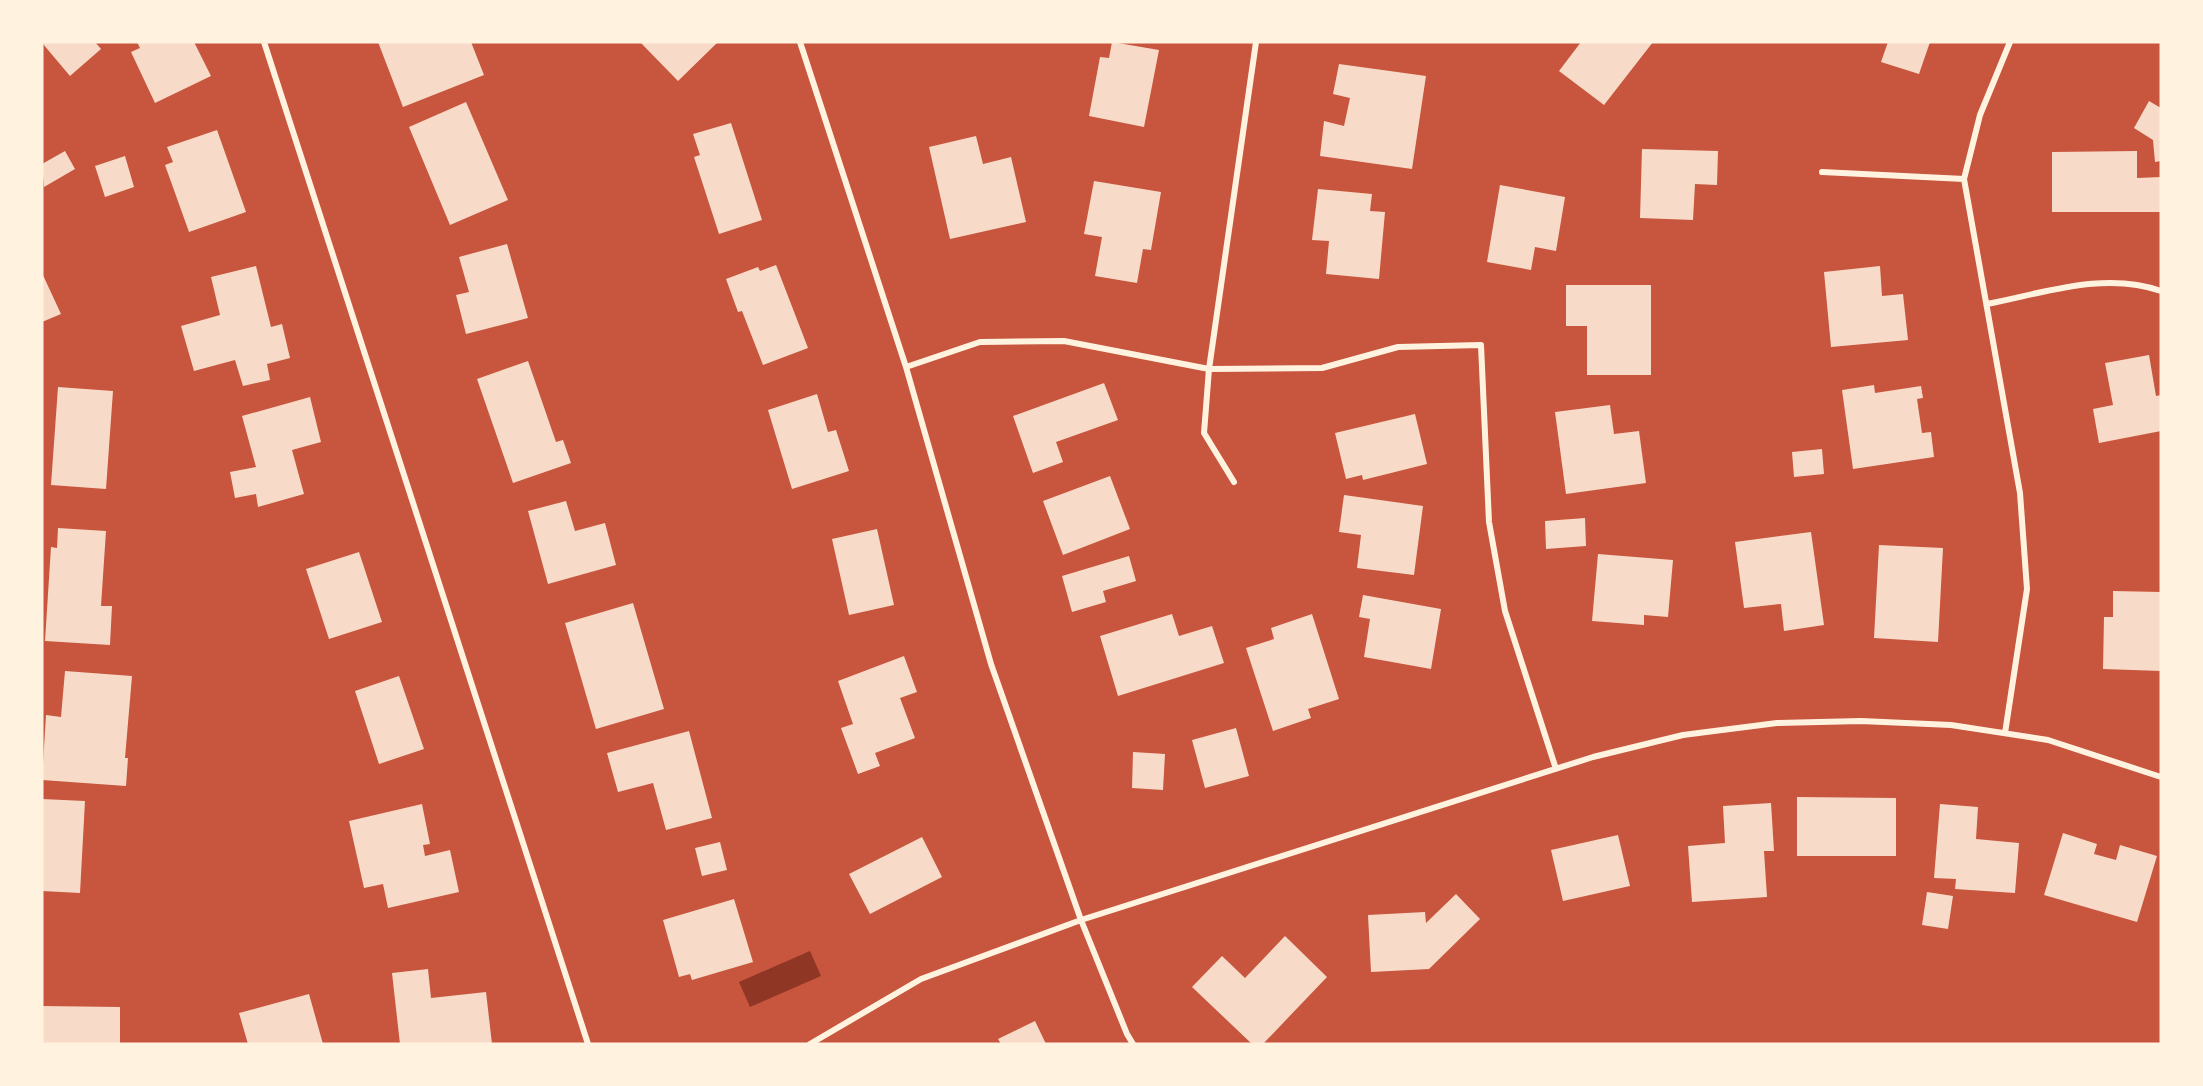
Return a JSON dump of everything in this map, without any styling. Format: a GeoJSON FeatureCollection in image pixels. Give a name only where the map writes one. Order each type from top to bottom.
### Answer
{"type":"FeatureCollection","features":[{"type":"Feature","properties":{"kind":"street"},"geometry":{"type":"LineString","coordinates":[[264,42],[588,1044]]}},
{"type":"Feature","properties":{"kind":"street"},"geometry":{"type":"LineString","coordinates":[[800,42],[906,367],[991,664],[1081,920],[1133,1044]]}},
{"type":"Feature","properties":{"kind":"street"},"geometry":{"type":"LineString","coordinates":[[1234,482],[1204,433],[1209,369],[1256,42]]}},
{"type":"Feature","properties":{"kind":"street"},"geometry":{"type":"LineString","coordinates":[[2005,734],[2027,588],[2020,493],[1987,303],[1970,224],[1964,179],[1980,114],[2010,42]]}},
{"type":"Feature","properties":{"kind":"street"},"geometry":{"type":"LineString","coordinates":[[1822,172],[1964,179]]}},
{"type":"Feature","properties":{"kind":"street"},"geometry":{"type":"LineString","coordinates":[[1987,303],[2106,281],[2145,285],[2161,291]]}},
{"type":"Feature","properties":{"kind":"street"},"geometry":{"type":"LineString","coordinates":[[906,367],[980,342],[1064,341],[1209,369],[1322,368],[1398,347],[1481,345],[1484,447],[1491,533],[1505,610],[1556,770]]}},
{"type":"Feature","properties":{"kind":"street"},"geometry":{"type":"LineString","coordinates":[[810,1044],[921,979],[1081,920],[1556,770],[1683,735],[1777,723],[1861,721],[1951,724],[2048,740],[2161,777]]}},
{"type":"Feature","properties":{"kind":"shaded area"},"geometry":{"type":"Polygon","coordinates":[[[810,951],[821,976],[750,1007],[739,982],[810,951]]]}},
{"type":"Feature","properties":{"kind":"building"},"geometry":{"type":"Polygon","coordinates":[[[46,42],[95,42],[101,49],[70,76],[43,44],[46,42]]]}},
{"type":"Feature","properties":{"kind":"building"},"geometry":{"type":"Polygon","coordinates":[[[137,42],[194,42],[211,76],[155,103],[131,52],[140,48],[137,42]]]}},
{"type":"Feature","properties":{"kind":"building"},"geometry":{"type":"Polygon","coordinates":[[[378,42],[471,42],[484,75],[403,107],[378,42]]]}},
{"type":"Feature","properties":{"kind":"building"},"geometry":{"type":"Polygon","coordinates":[[[640,42],[718,42],[678,81],[640,42]]]}},
{"type":"Feature","properties":{"kind":"building"},"geometry":{"type":"Polygon","coordinates":[[[1112,42],[1159,50],[1144,127],[1089,116],[1100,57],[1109,58],[1112,42]]]}},
{"type":"Feature","properties":{"kind":"building"},"geometry":{"type":"Polygon","coordinates":[[[1581,42],[1653,42],[1604,105],[1559,71],[1581,42]]]}},
{"type":"Feature","properties":{"kind":"building"},"geometry":{"type":"Polygon","coordinates":[[[1888,42],[1930,42],[1919,74],[1881,62],[1888,42]]]}},
{"type":"Feature","properties":{"kind":"building"},"geometry":{"type":"Polygon","coordinates":[[[1339,64],[1426,76],[1412,169],[1320,156],[1324,121],[1344,126],[1350,98],[1333,94],[1339,64]]]}},
{"type":"Feature","properties":{"kind":"building"},"geometry":{"type":"Polygon","coordinates":[[[2149,101],[2161,108],[2161,161],[2155,162],[2153,140],[2134,128],[2149,101]]]}},
{"type":"Feature","properties":{"kind":"building"},"geometry":{"type":"Polygon","coordinates":[[[466,102],[508,200],[450,225],[409,127],[466,102]]]}},
{"type":"Feature","properties":{"kind":"building"},"geometry":{"type":"Polygon","coordinates":[[[731,123],[762,220],[719,234],[694,157],[700,155],[693,134],[731,123]]]}},
{"type":"Feature","properties":{"kind":"building"},"geometry":{"type":"Polygon","coordinates":[[[217,130],[246,212],[189,232],[165,165],[173,162],[167,147],[217,130]]]}},
{"type":"Feature","properties":{"kind":"building"},"geometry":{"type":"Polygon","coordinates":[[[976,136],[983,164],[1011,157],[1026,222],[950,239],[929,147],[976,136]]]}},
{"type":"Feature","properties":{"kind":"building"},"geometry":{"type":"Polygon","coordinates":[[[1642,149],[1718,151],[1717,185],[1695,184],[1693,220],[1640,218],[1642,149]]]}},
{"type":"Feature","properties":{"kind":"building"},"geometry":{"type":"Polygon","coordinates":[[[65,151],[75,169],[44,187],[42,164],[65,151]]]}},
{"type":"Feature","properties":{"kind":"building"},"geometry":{"type":"Polygon","coordinates":[[[2137,151],[2137,178],[2161,177],[2161,212],[2052,212],[2052,152],[2137,151]]]}},
{"type":"Feature","properties":{"kind":"building"},"geometry":{"type":"Polygon","coordinates":[[[125,156],[134,187],[105,197],[95,166],[125,156]]]}},
{"type":"Feature","properties":{"kind":"building"},"geometry":{"type":"Polygon","coordinates":[[[1094,181],[1161,192],[1151,250],[1143,249],[1137,283],[1095,276],[1102,237],[1084,234],[1094,181]]]}},
{"type":"Feature","properties":{"kind":"building"},"geometry":{"type":"Polygon","coordinates":[[[1500,185],[1565,197],[1556,251],[1535,247],[1531,270],[1487,262],[1500,185]]]}},
{"type":"Feature","properties":{"kind":"building"},"geometry":{"type":"Polygon","coordinates":[[[1318,189],[1372,194],[1370,211],[1385,212],[1379,279],[1326,274],[1329,241],[1312,240],[1318,189]]]}},
{"type":"Feature","properties":{"kind":"building"},"geometry":{"type":"Polygon","coordinates":[[[507,244],[528,318],[466,334],[456,295],[469,292],[459,257],[507,244]]]}},
{"type":"Feature","properties":{"kind":"building"},"geometry":{"type":"Polygon","coordinates":[[[776,265],[808,348],[763,365],[742,311],[738,312],[726,279],[758,267],[760,271],[776,265]]]}},
{"type":"Feature","properties":{"kind":"building"},"geometry":{"type":"Polygon","coordinates":[[[256,266],[271,327],[282,324],[290,358],[267,364],[270,380],[243,386],[235,360],[194,371],[181,326],[220,315],[211,277],[256,266]]]}},
{"type":"Feature","properties":{"kind":"building"},"geometry":{"type":"Polygon","coordinates":[[[1880,266],[1882,296],[1903,294],[1908,340],[1831,347],[1824,272],[1880,266]]]}},
{"type":"Feature","properties":{"kind":"building"},"geometry":{"type":"Polygon","coordinates":[[[42,273],[61,314],[42,322],[42,273]]]}},
{"type":"Feature","properties":{"kind":"building"},"geometry":{"type":"Polygon","coordinates":[[[1566,285],[1651,285],[1651,375],[1587,375],[1587,326],[1566,326],[1566,285]]]}},
{"type":"Feature","properties":{"kind":"building"},"geometry":{"type":"Polygon","coordinates":[[[2149,355],[2156,396],[2161,395],[2161,431],[2099,443],[2093,409],[2113,405],[2105,363],[2149,355]]]}},
{"type":"Feature","properties":{"kind":"building"},"geometry":{"type":"Polygon","coordinates":[[[528,361],[556,442],[563,440],[571,463],[513,483],[477,379],[528,361]]]}},
{"type":"Feature","properties":{"kind":"building"},"geometry":{"type":"Polygon","coordinates":[[[1104,383],[1118,420],[1056,442],[1063,462],[1033,473],[1013,416],[1104,383]]]}},
{"type":"Feature","properties":{"kind":"building"},"geometry":{"type":"Polygon","coordinates":[[[1874,385],[1875,393],[1921,386],[1923,398],[1917,399],[1922,433],[1931,432],[1934,457],[1853,469],[1842,390],[1874,385]]]}},
{"type":"Feature","properties":{"kind":"building"},"geometry":{"type":"Polygon","coordinates":[[[58,387],[113,391],[106,489],[51,485],[58,387]]]}},
{"type":"Feature","properties":{"kind":"building"},"geometry":{"type":"Polygon","coordinates":[[[817,394],[828,432],[836,430],[849,471],[792,489],[768,410],[817,394]]]}},
{"type":"Feature","properties":{"kind":"building"},"geometry":{"type":"Polygon","coordinates":[[[310,397],[321,442],[292,450],[304,494],[258,507],[256,494],[235,498],[230,472],[256,467],[242,416],[310,397]]]}},
{"type":"Feature","properties":{"kind":"building"},"geometry":{"type":"Polygon","coordinates":[[[1610,405],[1614,434],[1639,431],[1646,483],[1566,494],[1555,412],[1610,405]]]}},
{"type":"Feature","properties":{"kind":"building"},"geometry":{"type":"Polygon","coordinates":[[[1415,414],[1427,464],[1363,480],[1362,475],[1346,479],[1335,433],[1415,414]]]}},
{"type":"Feature","properties":{"kind":"building"},"geometry":{"type":"Polygon","coordinates":[[[1822,449],[1824,474],[1794,477],[1792,452],[1822,449]]]}},
{"type":"Feature","properties":{"kind":"building"},"geometry":{"type":"Polygon","coordinates":[[[1110,476],[1130,529],[1063,555],[1043,501],[1110,476]]]}},
{"type":"Feature","properties":{"kind":"building"},"geometry":{"type":"Polygon","coordinates":[[[1344,495],[1423,506],[1414,575],[1357,568],[1361,535],[1339,532],[1344,495]]]}},
{"type":"Feature","properties":{"kind":"building"},"geometry":{"type":"Polygon","coordinates":[[[566,501],[575,531],[605,523],[616,565],[548,584],[528,511],[566,501]]]}},
{"type":"Feature","properties":{"kind":"building"},"geometry":{"type":"Polygon","coordinates":[[[1585,518],[1586,546],[1546,549],[1545,521],[1585,518]]]}},
{"type":"Feature","properties":{"kind":"building"},"geometry":{"type":"Polygon","coordinates":[[[58,528],[106,531],[101,606],[112,606],[110,645],[45,641],[51,547],[57,548],[58,528]]]}},
{"type":"Feature","properties":{"kind":"building"},"geometry":{"type":"Polygon","coordinates":[[[877,529],[894,605],[849,615],[832,539],[877,529]]]}},
{"type":"Feature","properties":{"kind":"building"},"geometry":{"type":"Polygon","coordinates":[[[1811,532],[1824,625],[1784,631],[1781,604],[1744,608],[1735,542],[1811,532]]]}},
{"type":"Feature","properties":{"kind":"building"},"geometry":{"type":"Polygon","coordinates":[[[1879,545],[1943,548],[1938,642],[1874,638],[1879,545]]]}},
{"type":"Feature","properties":{"kind":"building"},"geometry":{"type":"Polygon","coordinates":[[[359,552],[382,622],[329,639],[306,569],[359,552]]]}},
{"type":"Feature","properties":{"kind":"building"},"geometry":{"type":"Polygon","coordinates":[[[1598,554],[1673,560],[1668,617],[1644,615],[1644,625],[1592,621],[1598,554]]]}},
{"type":"Feature","properties":{"kind":"building"},"geometry":{"type":"Polygon","coordinates":[[[1129,556],[1136,581],[1103,591],[1106,602],[1072,612],[1062,576],[1129,556]]]}},
{"type":"Feature","properties":{"kind":"building"},"geometry":{"type":"Polygon","coordinates":[[[2113,591],[2161,592],[2161,671],[2103,669],[2104,617],[2113,617],[2113,591]]]}},
{"type":"Feature","properties":{"kind":"building"},"geometry":{"type":"Polygon","coordinates":[[[1363,595],[1441,609],[1431,669],[1364,657],[1370,619],[1359,617],[1363,595]]]}},
{"type":"Feature","properties":{"kind":"building"},"geometry":{"type":"Polygon","coordinates":[[[633,603],[664,709],[596,729],[565,623],[633,603]]]}},
{"type":"Feature","properties":{"kind":"building"},"geometry":{"type":"Polygon","coordinates":[[[1172,614],[1179,636],[1212,626],[1224,663],[1118,696],[1100,636],[1172,614]]]}},
{"type":"Feature","properties":{"kind":"building"},"geometry":{"type":"Polygon","coordinates":[[[1312,614],[1339,699],[1308,709],[1311,718],[1273,731],[1246,648],[1274,639],[1271,628],[1312,614]]]}},
{"type":"Feature","properties":{"kind":"building"},"geometry":{"type":"Polygon","coordinates":[[[904,656],[917,692],[900,698],[915,738],[875,753],[880,766],[858,774],[841,728],[853,724],[838,681],[904,656]]]}},
{"type":"Feature","properties":{"kind":"building"},"geometry":{"type":"Polygon","coordinates":[[[65,671],[132,676],[125,758],[128,758],[126,786],[42,780],[46,715],[61,717],[65,671]]]}},
{"type":"Feature","properties":{"kind":"building"},"geometry":{"type":"Polygon","coordinates":[[[399,676],[424,749],[379,764],[355,691],[399,676]]]}},
{"type":"Feature","properties":{"kind":"building"},"geometry":{"type":"Polygon","coordinates":[[[1236,728],[1249,776],[1205,788],[1192,740],[1236,728]]]}},
{"type":"Feature","properties":{"kind":"building"},"geometry":{"type":"Polygon","coordinates":[[[689,731],[712,818],[666,830],[653,783],[618,792],[607,753],[689,731]]]}},
{"type":"Feature","properties":{"kind":"building"},"geometry":{"type":"Polygon","coordinates":[[[1133,752],[1165,754],[1163,790],[1132,788],[1133,752]]]}},
{"type":"Feature","properties":{"kind":"building"},"geometry":{"type":"Polygon","coordinates":[[[1797,797],[1896,798],[1896,856],[1797,856],[1797,797]]]}},
{"type":"Feature","properties":{"kind":"building"},"geometry":{"type":"Polygon","coordinates":[[[42,799],[85,801],[80,893],[42,891],[42,799]]]}},
{"type":"Feature","properties":{"kind":"building"},"geometry":{"type":"Polygon","coordinates":[[[1771,803],[1774,851],[1764,851],[1767,897],[1692,902],[1688,846],[1725,843],[1723,806],[1771,803]]]}},
{"type":"Feature","properties":{"kind":"building"},"geometry":{"type":"Polygon","coordinates":[[[422,804],[430,844],[423,845],[425,856],[450,850],[459,892],[388,908],[383,884],[364,888],[349,821],[422,804]]]}},
{"type":"Feature","properties":{"kind":"building"},"geometry":{"type":"Polygon","coordinates":[[[1940,804],[1978,807],[1976,839],[2019,843],[2015,893],[1955,889],[1956,879],[1934,878],[1940,804]]]}},
{"type":"Feature","properties":{"kind":"building"},"geometry":{"type":"Polygon","coordinates":[[[2063,833],[2097,844],[2094,854],[2116,860],[2120,845],[2157,856],[2137,922],[2044,895],[2063,833]]]}},
{"type":"Feature","properties":{"kind":"building"},"geometry":{"type":"Polygon","coordinates":[[[1618,835],[1630,886],[1563,901],[1551,850],[1618,835]]]}},
{"type":"Feature","properties":{"kind":"building"},"geometry":{"type":"Polygon","coordinates":[[[922,837],[942,877],[870,914],[849,874],[922,837]]]}},
{"type":"Feature","properties":{"kind":"building"},"geometry":{"type":"Polygon","coordinates":[[[720,842],[727,870],[702,876],[695,848],[720,842]]]}},
{"type":"Feature","properties":{"kind":"building"},"geometry":{"type":"Polygon","coordinates":[[[1927,892],[1953,896],[1948,929],[1922,925],[1927,892]]]}},
{"type":"Feature","properties":{"kind":"building"},"geometry":{"type":"Polygon","coordinates":[[[1456,894],[1480,919],[1429,969],[1371,972],[1368,915],[1425,912],[1426,923],[1456,894]]]}},
{"type":"Feature","properties":{"kind":"building"},"geometry":{"type":"Polygon","coordinates":[[[734,899],[753,962],[692,980],[690,974],[679,977],[663,920],[734,899]]]}},
{"type":"Feature","properties":{"kind":"building"},"geometry":{"type":"Polygon","coordinates":[[[1285,936],[1327,977],[1263,1044],[1252,1044],[1192,987],[1222,956],[1245,978],[1285,936]]]}},
{"type":"Feature","properties":{"kind":"building"},"geometry":{"type":"Polygon","coordinates":[[[428,969],[431,998],[486,992],[492,1044],[400,1044],[392,973],[428,969]]]}},
{"type":"Feature","properties":{"kind":"building"},"geometry":{"type":"Polygon","coordinates":[[[309,994],[323,1044],[248,1044],[239,1013],[309,994]]]}},
{"type":"Feature","properties":{"kind":"building"},"geometry":{"type":"Polygon","coordinates":[[[42,1006],[120,1007],[120,1044],[42,1044],[42,1006]]]}},
{"type":"Feature","properties":{"kind":"building"},"geometry":{"type":"Polygon","coordinates":[[[1035,1021],[1046,1044],[1001,1044],[998,1039],[1035,1021]]]}}]}
